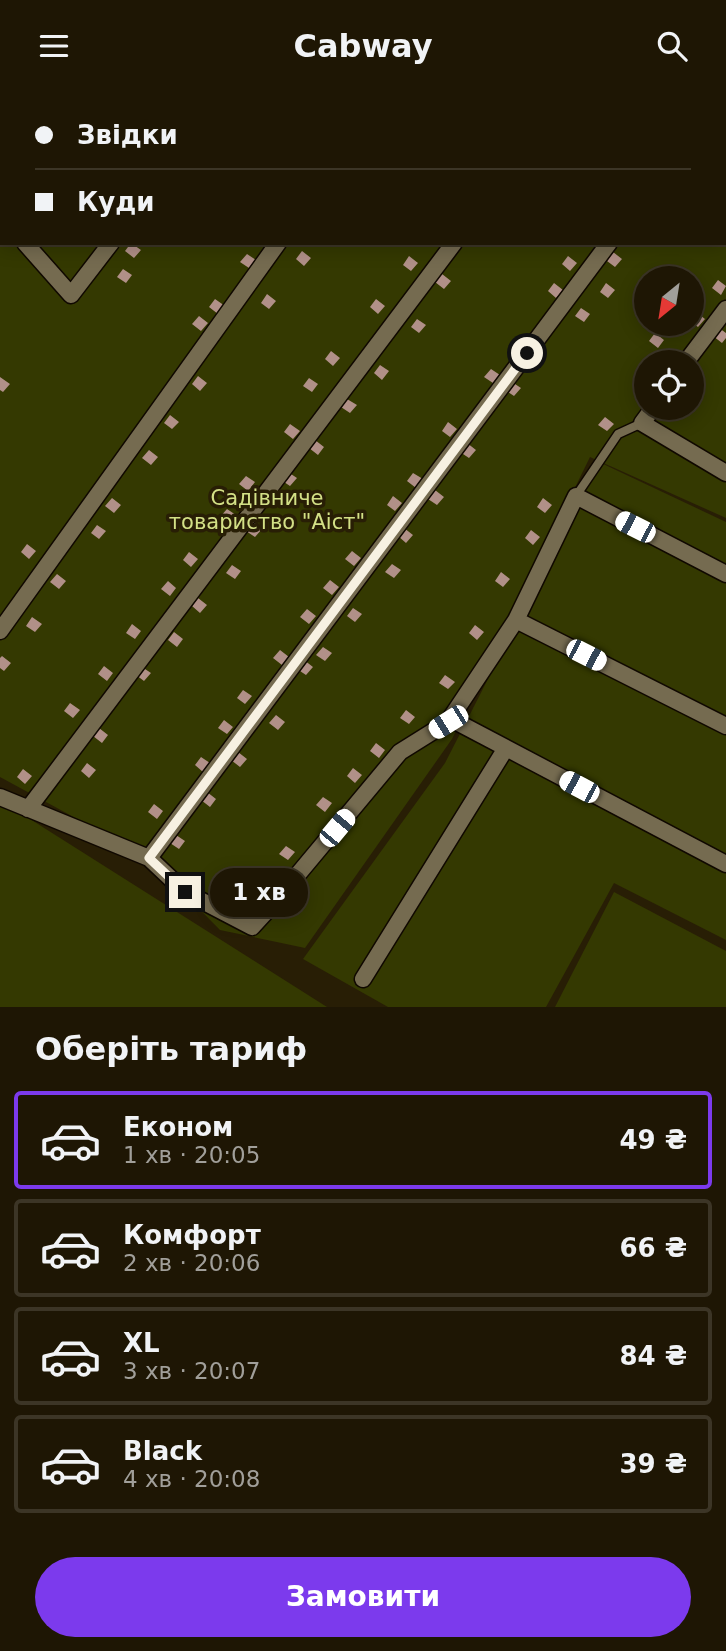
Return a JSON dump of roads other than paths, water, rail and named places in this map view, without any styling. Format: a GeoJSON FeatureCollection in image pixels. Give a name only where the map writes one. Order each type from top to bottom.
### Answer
{"type":"FeatureCollection","features":[{"type":"Feature","properties":{"kind":"street"},"geometry":{"type":"LineString","coordinates":[[27,245],[71,295],[109,245]]}},
{"type":"Feature","properties":{"kind":"street"},"geometry":{"type":"LineString","coordinates":[[0,631],[277,245]]}},
{"type":"Feature","properties":{"kind":"street"},"geometry":{"type":"LineString","coordinates":[[28,809],[452,245]]}},
{"type":"Feature","properties":{"kind":"street"},"geometry":{"type":"LineString","coordinates":[[149,858],[608,245]]}},
{"type":"Feature","properties":{"kind":"street"},"geometry":{"type":"LineString","coordinates":[[696,350],[726,309]]}},
{"type":"Feature","properties":{"kind":"street"},"geometry":{"type":"LineString","coordinates":[[644,420],[642,423],[726,473]]}},
{"type":"Feature","properties":{"kind":"street"},"geometry":{"type":"LineString","coordinates":[[448,722],[516,620],[576,496],[726,574]]}},
{"type":"Feature","properties":{"kind":"street"},"geometry":{"type":"LineString","coordinates":[[516,620],[726,726]]}},
{"type":"Feature","properties":{"kind":"street"},"geometry":{"type":"LineString","coordinates":[[0,797],[149,858],[185,892],[252,927],[400,752],[453,720],[726,864]]}},
{"type":"Feature","properties":{"kind":"street"},"geometry":{"type":"LineString","coordinates":[[363,979],[506,748]]}},
{"type":"Feature","properties":{"kind":"lane"},"geometry":{"type":"LineString","coordinates":[[576,496],[618,434],[642,423]]}},
{"type":"Feature","properties":{"kind":"park label","name":"Садівниче товариство \"Аіст\""},"geometry":{"type":"Point","coordinates":[267,510]}}]}
